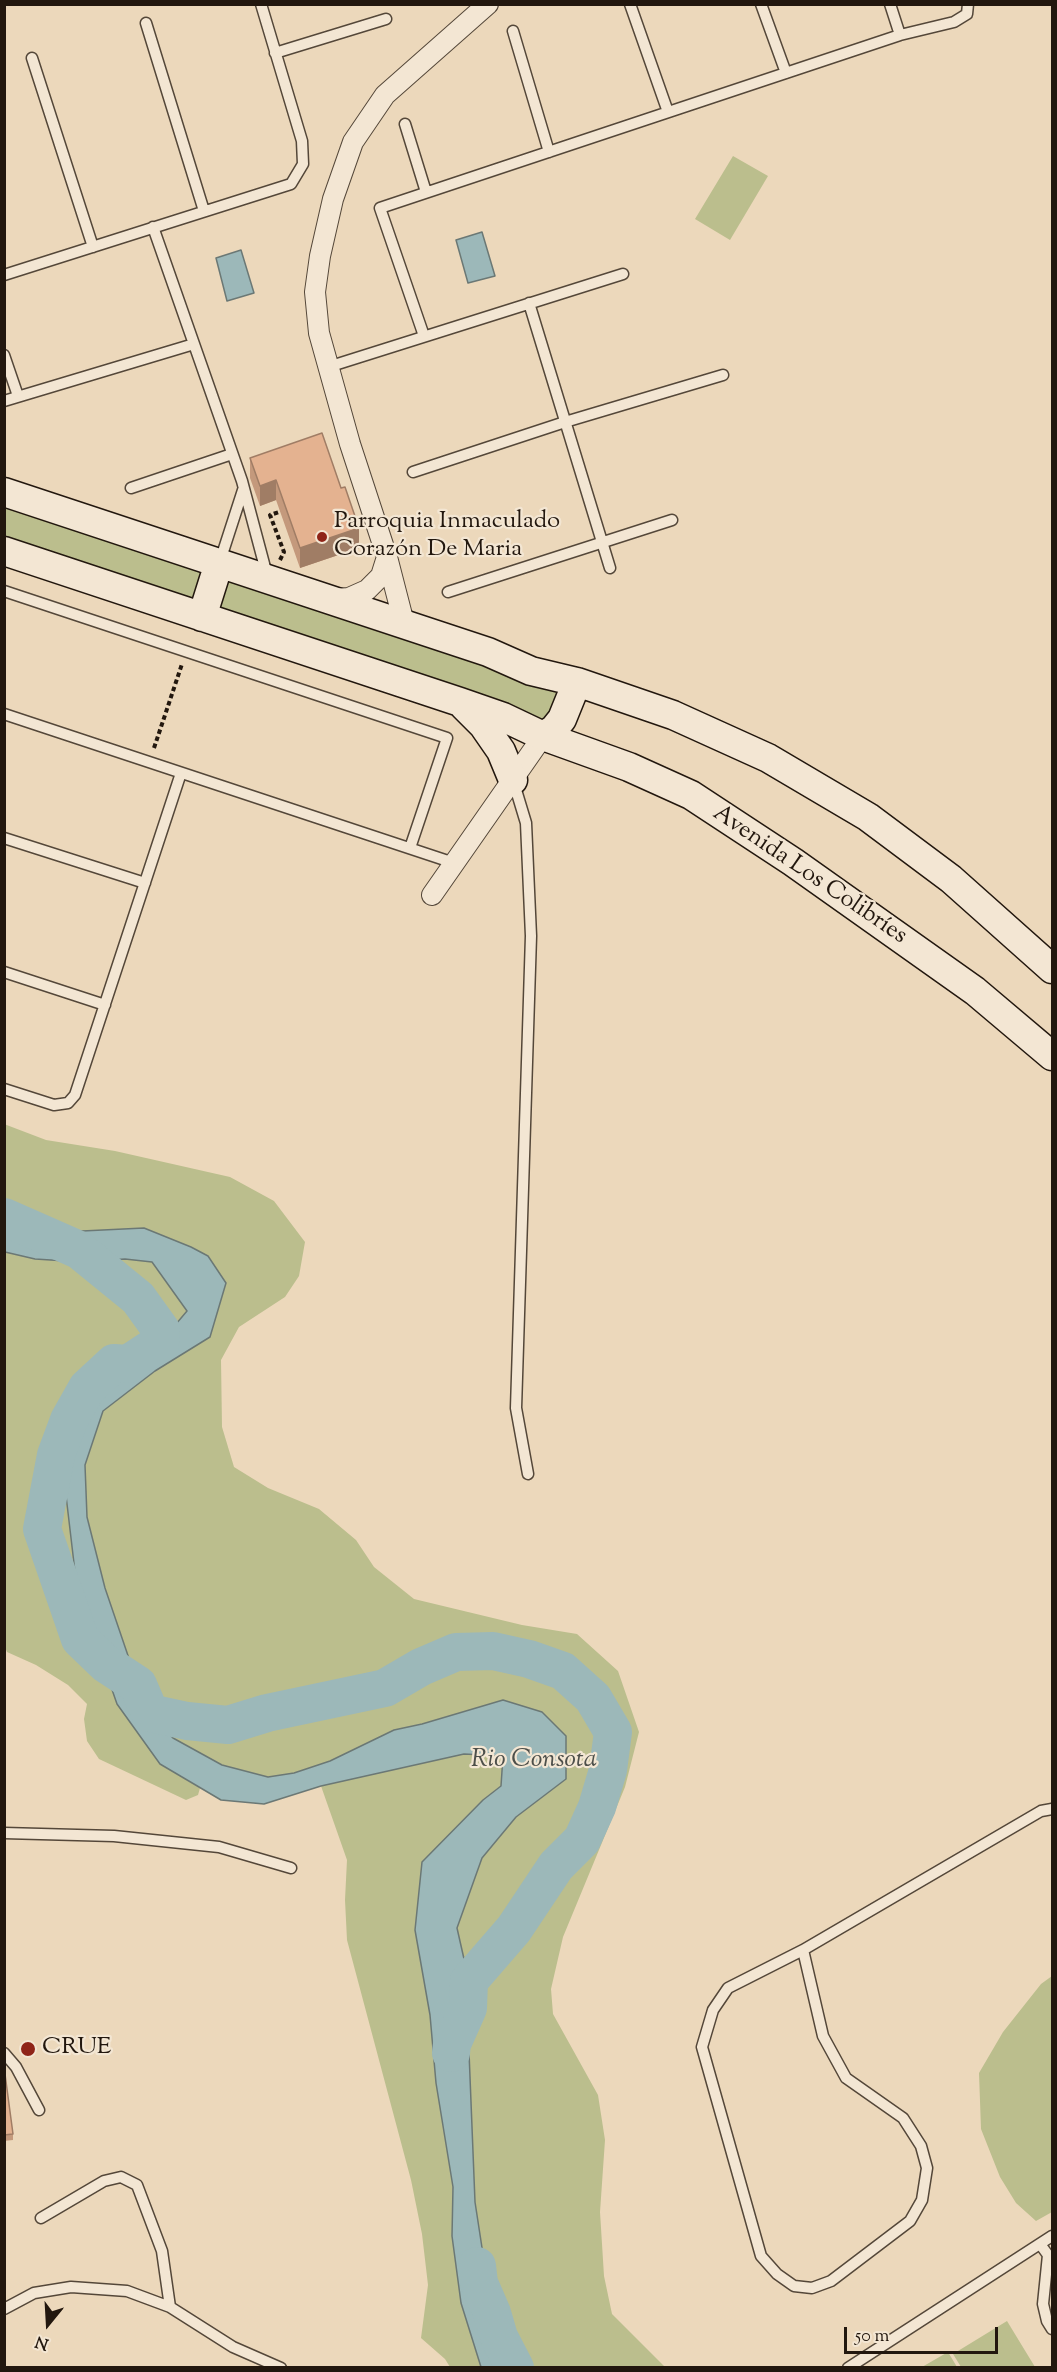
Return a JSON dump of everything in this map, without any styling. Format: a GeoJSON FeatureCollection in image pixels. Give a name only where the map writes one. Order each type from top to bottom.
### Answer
{"type":"FeatureCollection","features":[{"type":"Feature","properties":{"kind":"main road"},"geometry":{"type":"LineString","coordinates":[[4,492],[404,623],[488,652],[531,671],[577,682],[673,715],[768,758],[868,817],[951,879],[1053,969]]}},
{"type":"Feature","properties":{"kind":"main road","name":"Avenida Los Colibríes"},"geometry":{"type":"LineString","coordinates":[[4,551],[503,717],[543,736],[629,767],[691,795],[793,862],[975,991],[1053,1056]]}},
{"type":"Feature","properties":{"kind":"main road"},"geometry":{"type":"LineString","coordinates":[[202,617],[219,563]]}},
{"type":"Feature","properties":{"kind":"main road"},"geometry":{"type":"LineString","coordinates":[[543,736],[554,729],[562,719],[577,682]]}},
{"type":"Feature","properties":{"kind":"main road"},"geometry":{"type":"LineString","coordinates":[[460,702],[483,724],[501,751],[513,780]]}},
{"type":"Feature","properties":{"kind":"street"},"geometry":{"type":"LineString","coordinates":[[404,623],[387,557],[350,444],[328,367],[319,333],[315,292],[320,256],[333,199],[353,142],[385,95],[488,4]]}},
{"type":"Feature","properties":{"kind":"street"},"geometry":{"type":"LineString","coordinates":[[330,599],[349,598],[367,590],[381,576],[387,557]]}},
{"type":"Feature","properties":{"kind":"street"},"geometry":{"type":"LineString","coordinates":[[432,895],[543,736]]}},
{"type":"Feature","properties":{"kind":"lane"},"geometry":{"type":"LineString","coordinates":[[4,275],[291,184],[303,164],[302,141],[261,4]]}},
{"type":"Feature","properties":{"kind":"lane"},"geometry":{"type":"LineString","coordinates":[[630,4],[668,112]]}},
{"type":"Feature","properties":{"kind":"lane"},"geometry":{"type":"LineString","coordinates":[[761,4],[786,73]]}},
{"type":"Feature","properties":{"kind":"lane"},"geometry":{"type":"LineString","coordinates":[[890,4],[900,35]]}},
{"type":"Feature","properties":{"kind":"lane"},"geometry":{"type":"LineString","coordinates":[[424,336],[380,208],[900,35],[954,22],[967,14],[968,4]]}},
{"type":"Feature","properties":{"kind":"lane"},"geometry":{"type":"LineString","coordinates":[[275,53],[386,19]]}},
{"type":"Feature","properties":{"kind":"lane"},"geometry":{"type":"LineString","coordinates":[[146,23],[204,211]]}},
{"type":"Feature","properties":{"kind":"lane"},"geometry":{"type":"LineString","coordinates":[[513,31],[549,152]]}},
{"type":"Feature","properties":{"kind":"lane"},"geometry":{"type":"LineString","coordinates":[[32,58],[93,247]]}},
{"type":"Feature","properties":{"kind":"lane"},"geometry":{"type":"LineString","coordinates":[[405,124],[426,192]]}},
{"type":"Feature","properties":{"kind":"lane"},"geometry":{"type":"LineString","coordinates":[[153,227],[232,454],[268,579]]}},
{"type":"Feature","properties":{"kind":"lane"},"geometry":{"type":"LineString","coordinates":[[328,367],[623,274]]}},
{"type":"Feature","properties":{"kind":"lane"},"geometry":{"type":"LineString","coordinates":[[529,303],[610,568]]}},
{"type":"Feature","properties":{"kind":"lane"},"geometry":{"type":"LineString","coordinates":[[4,400],[195,344]]}},
{"type":"Feature","properties":{"kind":"lane"},"geometry":{"type":"LineString","coordinates":[[4,355],[18,396]]}},
{"type":"Feature","properties":{"kind":"lane"},"geometry":{"type":"LineString","coordinates":[[413,472],[565,422],[723,375]]}},
{"type":"Feature","properties":{"kind":"lane"},"geometry":{"type":"LineString","coordinates":[[131,488],[232,454]]}},
{"type":"Feature","properties":{"kind":"lane"},"geometry":{"type":"LineString","coordinates":[[219,563],[243,490]]}},
{"type":"Feature","properties":{"kind":"lane"},"geometry":{"type":"LineString","coordinates":[[448,592],[672,520]]}},
{"type":"Feature","properties":{"kind":"lane"},"geometry":{"type":"LineString","coordinates":[[4,591],[447,738],[410,848]]}},
{"type":"Feature","properties":{"kind":"lane"},"geometry":{"type":"LineString","coordinates":[[4,714],[454,863]]}},
{"type":"Feature","properties":{"kind":"lane"},"geometry":{"type":"LineString","coordinates":[[4,1089],[54,1105],[68,1103],[75,1095],[181,773]]}},
{"type":"Feature","properties":{"kind":"lane"},"geometry":{"type":"LineString","coordinates":[[513,780],[526,823],[531,936],[516,1408],[528,1474]]}},
{"type":"Feature","properties":{"kind":"lane"},"geometry":{"type":"LineString","coordinates":[[4,838],[144,883]]}},
{"type":"Feature","properties":{"kind":"lane"},"geometry":{"type":"LineString","coordinates":[[4,972],[105,1005]]}},
{"type":"Feature","properties":{"kind":"lane"},"geometry":{"type":"LineString","coordinates":[[803,1950],[823,2036],[846,2078],[903,2118],[921,2146],[927,2168],[922,2200],[909,2221],[831,2281],[812,2288],[794,2286],[777,2274],[761,2256],[702,2047],[713,2010],[728,1988],[803,1950],[1041,1811],[1053,1809]]}},
{"type":"Feature","properties":{"kind":"lane"},"geometry":{"type":"LineString","coordinates":[[4,1833],[114,1836],[219,1847],[291,1868]]}},
{"type":"Feature","properties":{"kind":"lane"},"geometry":{"type":"LineString","coordinates":[[4,2053],[15,2067],[39,2110]]}},
{"type":"Feature","properties":{"kind":"lane"},"geometry":{"type":"LineString","coordinates":[[41,2218],[105,2181],[121,2177],[137,2185],[162,2251],[170,2307]]}},
{"type":"Feature","properties":{"kind":"lane"},"geometry":{"type":"LineString","coordinates":[[848,2367],[1053,2236]]}},
{"type":"Feature","properties":{"kind":"lane"},"geometry":{"type":"LineString","coordinates":[[1040,2244],[1048,2255],[1043,2304],[1047,2321],[1053,2329]]}},
{"type":"Feature","properties":{"kind":"lane"},"geometry":{"type":"LineString","coordinates":[[4,2309],[34,2293],[71,2287],[127,2291],[170,2307],[233,2347],[281,2367]]}},
{"type":"Feature","properties":{"kind":"path"},"geometry":{"type":"LineString","coordinates":[[268,579],[284,552],[270,515],[291,509]]}},
{"type":"Feature","properties":{"kind":"path"},"geometry":{"type":"LineString","coordinates":[[149,762],[187,652]]}},
{"type":"Feature","properties":{"kind":"green space"},"geometry":{"type":"Polygon","coordinates":[[[733,156],[768,176],[730,240],[695,219],[733,156]]]}},
{"type":"Feature","properties":{"kind":"green space"},"geometry":{"type":"Polygon","coordinates":[[[5,492],[577,682],[554,729],[5,551],[5,492]]]}},
{"type":"Feature","properties":{"kind":"green space"},"geometry":{"type":"Polygon","coordinates":[[[4,1124],[46,1140],[115,1151],[230,1177],[274,1201],[305,1242],[299,1276],[285,1297],[239,1327],[221,1360],[222,1427],[234,1467],[268,1488],[319,1509],[356,1540],[374,1567],[414,1599],[522,1625],[577,1634],[618,1671],[639,1732],[625,1787],[563,1937],[551,1989],[553,2014],[598,2095],[605,2140],[600,2212],[604,2276],[612,2314],[665,2367],[520,2367],[499,2337],[492,2313],[475,2202],[469,2052],[469,1981],[457,1928],[482,1858],[516,1817],[566,1779],[422,1724],[394,1730],[330,1761],[294,1773],[268,1777],[222,1765],[173,1738],[150,1713],[138,1685],[105,1588],[87,1517],[85,1465],[103,1411],[155,1371],[210,1337],[144,1228],[41,1233],[5,1228],[4,1124]]]}},
{"type":"Feature","properties":{"kind":"green space"},"geometry":{"type":"Polygon","coordinates":[[[5,1252],[35,1259],[82,1262],[125,1259],[152,1262],[187,1311],[160,1343],[114,1363],[69,1420],[63,1470],[77,1589],[160,1764],[200,1788],[198,1795],[186,1800],[99,1759],[87,1741],[84,1719],[87,1704],[68,1685],[36,1665],[7,1652],[5,1647],[5,1252]]]}},
{"type":"Feature","properties":{"kind":"green space"},"geometry":{"type":"Polygon","coordinates":[[[464,1754],[503,1756],[501,1786],[483,1800],[430,2015],[436,2083],[453,2187],[452,2236],[461,2303],[481,2367],[450,2367],[445,2359],[421,2338],[428,2285],[422,2234],[411,2180],[347,1940],[345,1900],[347,1860],[321,1786],[464,1754]]]}},
{"type":"Feature","properties":{"kind":"green space"},"geometry":{"type":"Polygon","coordinates":[[[1052,1976],[1052,2212],[1036,2221],[1016,2203],[1000,2177],[981,2129],[979,2073],[1003,2032],[1041,1984],[1052,1976]]]}},
{"type":"Feature","properties":{"kind":"green space"},"geometry":{"type":"Polygon","coordinates":[[[1007,2321],[1035,2367],[961,2367],[953,2354],[1007,2321]]]}},
{"type":"Feature","properties":{"kind":"green space"},"geometry":{"type":"Polygon","coordinates":[[[948,2352],[957,2367],[922,2367],[948,2352]]]}},
{"type":"Feature","properties":{"kind":"water"},"geometry":{"type":"Polygon","coordinates":[[[482,232],[495,276],[468,283],[456,240],[482,232]]]}},
{"type":"Feature","properties":{"kind":"water"},"geometry":{"type":"Polygon","coordinates":[[[241,250],[254,293],[227,301],[216,258],[241,250]]]}},
{"type":"Feature","properties":{"kind":"water","name":"Rio Consota"},"geometry":{"type":"Polygon","coordinates":[[[5,1228],[41,1233],[144,1228],[208,1256],[226,1283],[210,1337],[155,1371],[103,1411],[85,1465],[87,1517],[105,1588],[138,1685],[150,1713],[173,1738],[222,1765],[268,1777],[294,1773],[330,1761],[394,1730],[503,1700],[542,1712],[566,1736],[566,1779],[516,1817],[482,1858],[457,1928],[469,1981],[469,2052],[475,2202],[492,2313],[499,2337],[520,2367],[481,2367],[461,2303],[452,2236],[453,2187],[436,2083],[430,2015],[415,1930],[422,1862],[483,1800],[501,1786],[503,1756],[464,1754],[321,1786],[264,1804],[221,1800],[160,1764],[117,1704],[77,1589],[63,1470],[69,1420],[87,1388],[114,1363],[160,1343],[187,1311],[152,1262],[125,1259],[82,1262],[35,1259],[5,1252],[5,1228]]]}},
{"type":"Feature","properties":{"kind":"building"},"geometry":{"type":"Polygon","coordinates":[[[322,433],[341,488],[345,487],[359,528],[300,548],[276,480],[260,486],[250,458],[322,433]]]}},
{"type":"Feature","properties":{"kind":"building"},"geometry":{"type":"Polygon","coordinates":[[[4,2074],[13,2134],[4,2135],[4,2074]]]}},
{"type":"Feature","properties":{"kind":"waterway"},"geometry":{"type":"LineString","coordinates":[[4,1217],[79,1250],[138,1298],[161,1330],[160,1343],[128,1364],[114,1363],[87,1388],[69,1420],[56,1455],[42,1529],[80,1639],[106,1664],[138,1685],[150,1713],[187,1721],[228,1725],[267,1713],[385,1688],[421,1667],[456,1652],[493,1651],[529,1659],[563,1671],[593,1698],[613,1732],[608,1770],[597,1807],[582,1840],[556,1866],[514,1929],[469,1981],[468,2008],[452,2044],[451,2053]]}},
{"type":"Feature","properties":{"kind":"waterway"},"geometry":{"type":"LineString","coordinates":[[477,2266],[479,2283],[499,2337],[515,2368]]}},
{"type":"Feature","properties":{"kind":"place","name":"Parroquia Inmaculado Corazón De Maria"},"geometry":{"type":"Point","coordinates":[322,537]}},
{"type":"Feature","properties":{"kind":"place","name":"CRUE"},"geometry":{"type":"Point","coordinates":[28,2049]}}]}
